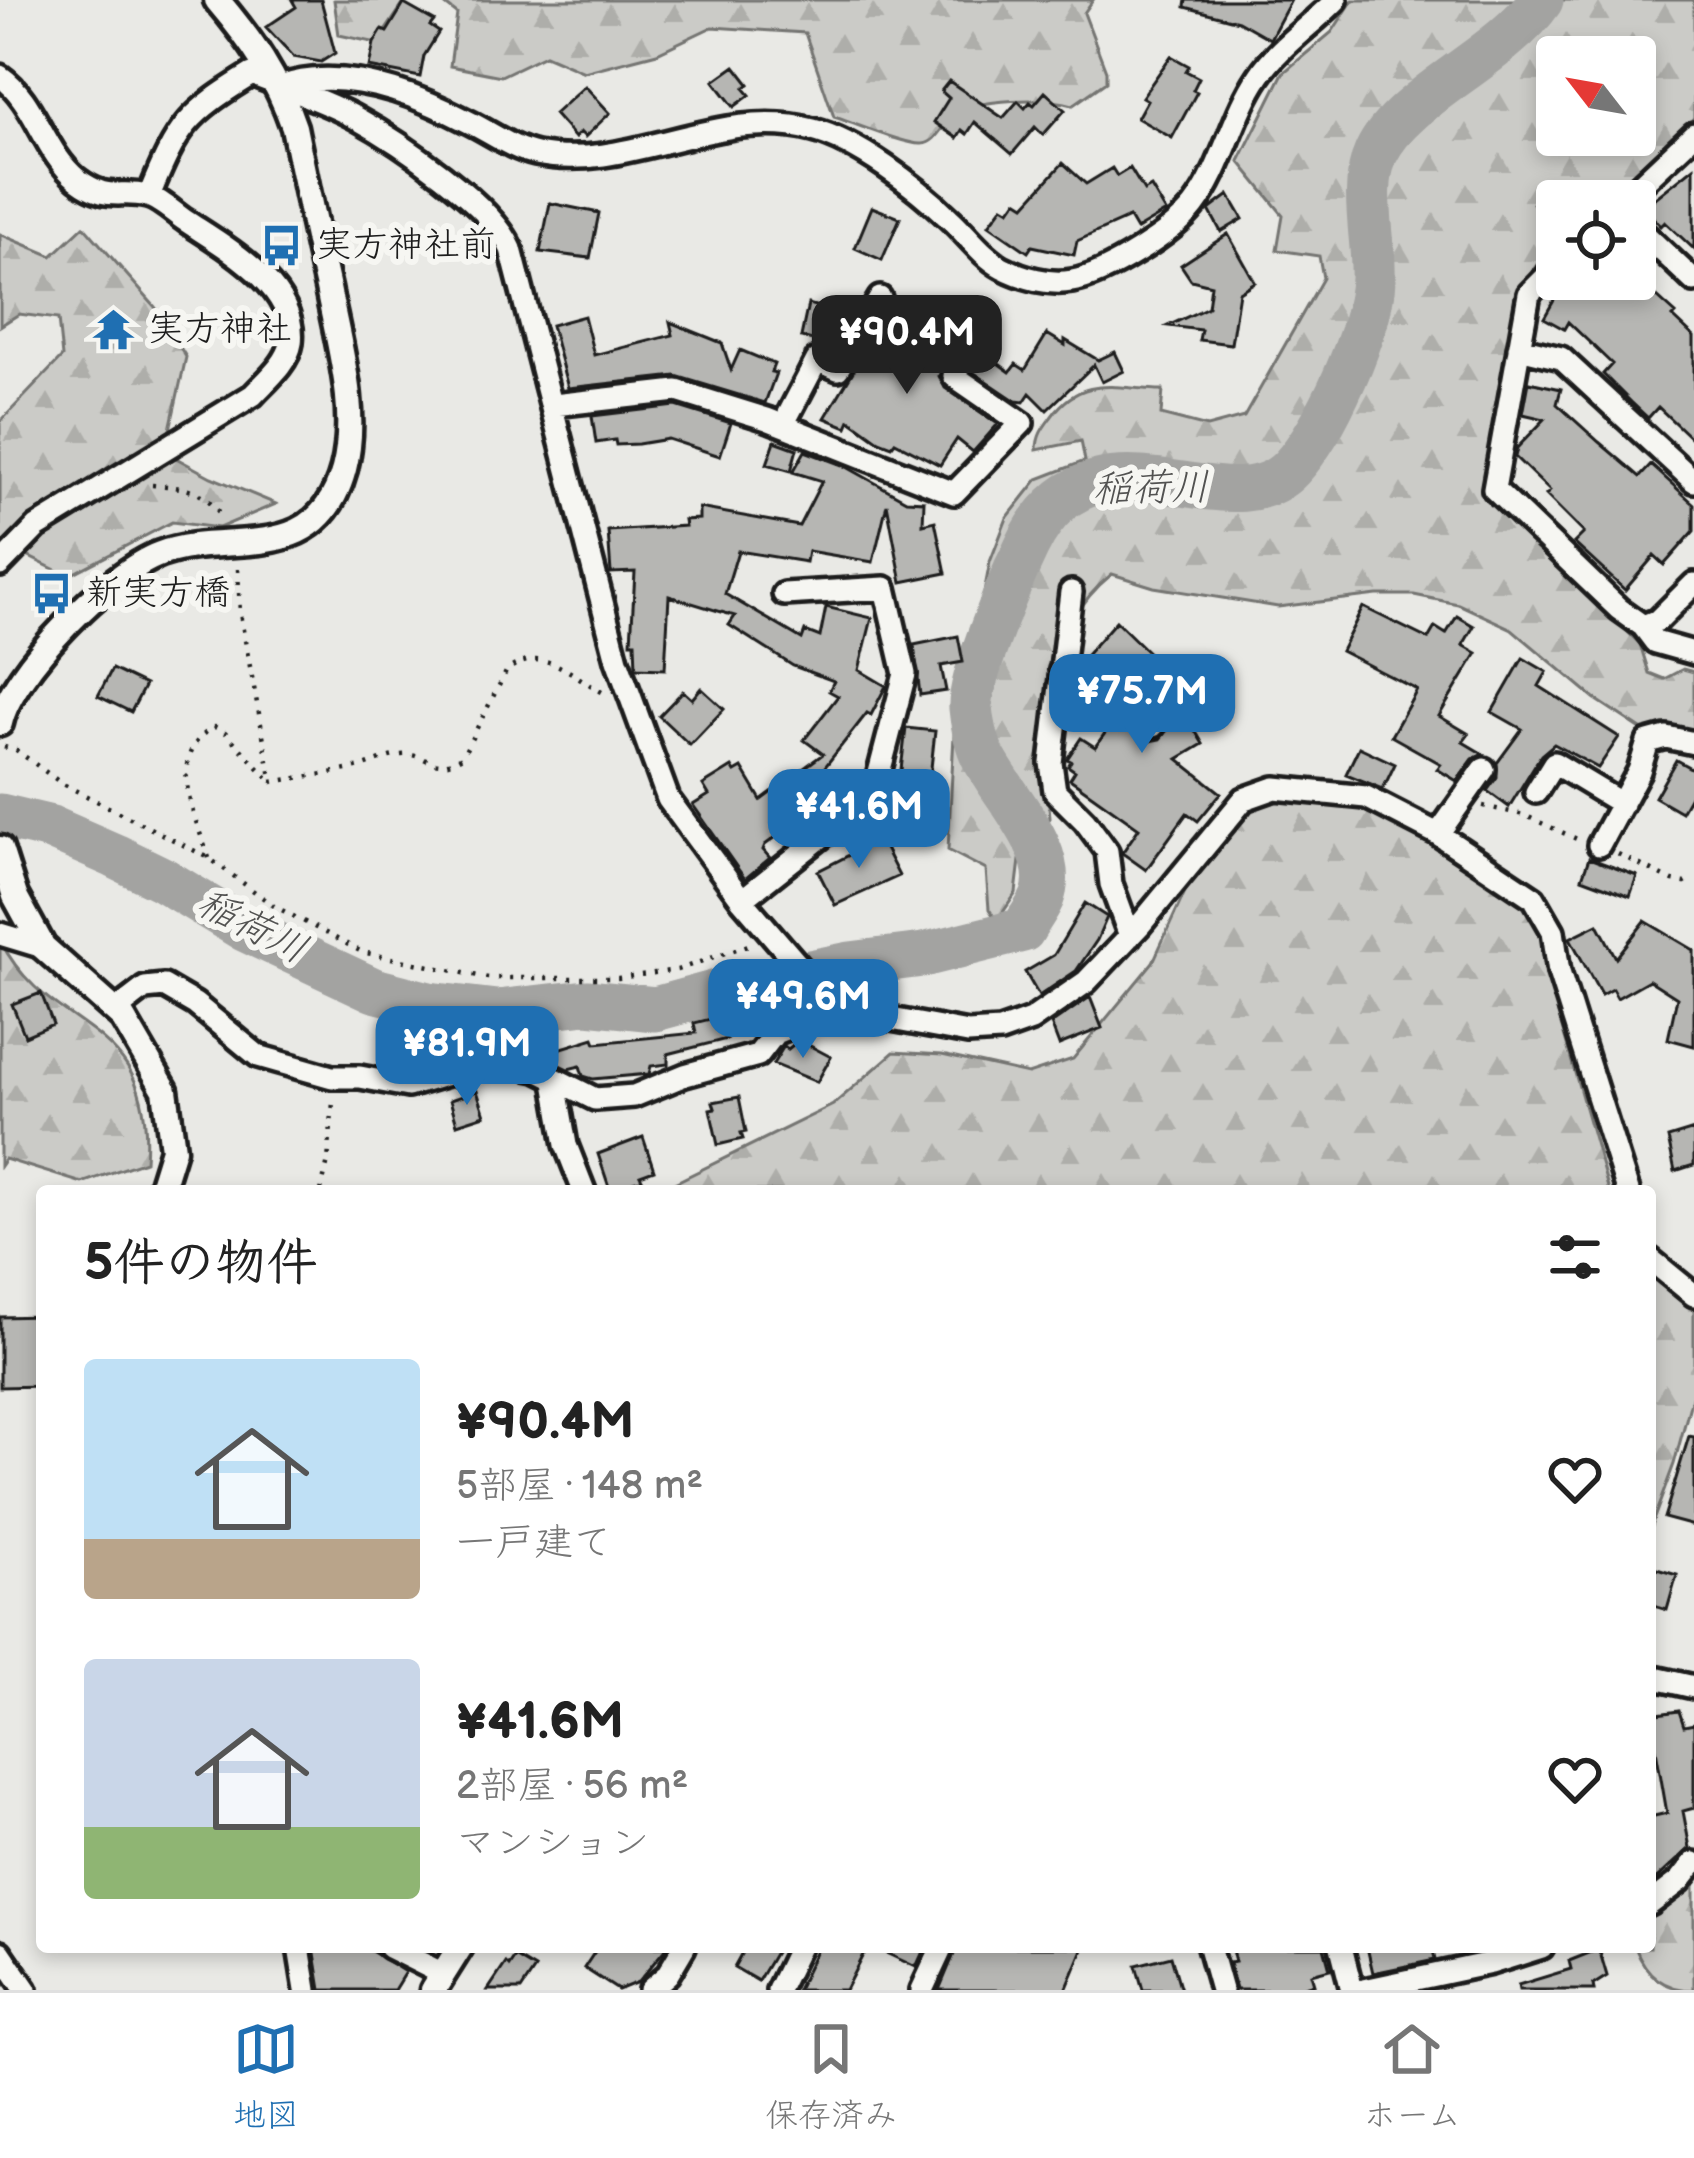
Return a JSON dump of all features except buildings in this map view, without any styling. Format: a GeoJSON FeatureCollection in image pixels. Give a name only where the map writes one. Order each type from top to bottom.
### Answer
{"type":"FeatureCollection","features":[{"type":"Feature","properties":{"kind":"street"},"geometry":{"type":"LineString","coordinates":[[1,713],[27,669],[112,581],[158,554],[199,545],[257,545],[292,535],[323,510],[343,472],[348,440],[346,377],[294,127],[280,87],[249,38],[217,0]]}},
{"type":"Feature","properties":{"kind":"street"},"geometry":{"type":"LineString","coordinates":[[280,87],[303,78],[387,89],[436,105],[536,154],[620,153],[724,127],[812,129],[836,137],[922,193],[1003,267],[1040,281],[1074,281],[1104,269],[1177,225],[1197,202],[1260,74],[1336,0]]}},
{"type":"Feature","properties":{"kind":"street"},"geometry":{"type":"LineString","coordinates":[[149,196],[172,140],[204,103],[252,74],[354,117],[462,191],[499,227],[511,249],[580,522],[634,707],[668,799],[742,900],[832,1004],[968,1033],[1000,1031],[1031,1020],[1086,982],[1244,799],[1275,788],[1366,797],[1438,834],[1534,898],[1553,931],[1559,972],[1626,1185]]}},
{"type":"Feature","properties":{"kind":"street"},"geometry":{"type":"LineString","coordinates":[[0,76],[26,103],[60,164],[83,183],[112,197],[149,196],[238,256],[287,313],[291,344],[282,364],[253,395],[37,527],[0,565]]}},
{"type":"Feature","properties":{"kind":"street"},"geometry":{"type":"LineString","coordinates":[[1645,180],[1694,134]]}},
{"type":"Feature","properties":{"kind":"street"},"geometry":{"type":"LineString","coordinates":[[1656,245],[1694,281]]}},
{"type":"Feature","properties":{"kind":"street"},"geometry":{"type":"LineString","coordinates":[[1536,287],[1529,294],[1494,489],[1655,642],[1694,653]]}},
{"type":"Feature","properties":{"kind":"street"},"geometry":{"type":"LineString","coordinates":[[783,425],[817,360],[838,369],[880,298]]}},
{"type":"Feature","properties":{"kind":"street"},"geometry":{"type":"LineString","coordinates":[[1519,348],[1561,358],[1694,481]]}},
{"type":"Feature","properties":{"kind":"street"},"geometry":{"type":"LineString","coordinates":[[554,405],[677,391],[783,425],[954,494],[1022,423],[954,376]]}},
{"type":"Feature","properties":{"kind":"street"},"geometry":{"type":"LineString","coordinates":[[1643,626],[1658,620],[1694,584]]}},
{"type":"Feature","properties":{"kind":"street"},"geometry":{"type":"LineString","coordinates":[[742,900],[873,796],[905,674],[885,588],[784,594]]}},
{"type":"Feature","properties":{"kind":"street"},"geometry":{"type":"LineString","coordinates":[[1071,592],[1051,763],[1054,791],[1085,820],[1106,851],[1111,884],[1130,936]]}},
{"type":"Feature","properties":{"kind":"street"},"geometry":{"type":"LineString","coordinates":[[1061,670],[1089,680],[1153,726]]}},
{"type":"Feature","properties":{"kind":"street"},"geometry":{"type":"LineString","coordinates":[[1599,845],[1640,771],[1648,742],[1666,737],[1694,743]]}},
{"type":"Feature","properties":{"kind":"street"},"geometry":{"type":"LineString","coordinates":[[1536,792],[1554,764],[1622,804]]}},
{"type":"Feature","properties":{"kind":"street"},"geometry":{"type":"LineString","coordinates":[[1438,834],[1484,769]]}},
{"type":"Feature","properties":{"kind":"street"},"geometry":{"type":"LineString","coordinates":[[0,848],[15,896],[43,947],[123,1018],[166,1090],[172,1149],[162,1185]]}},
{"type":"Feature","properties":{"kind":"street"},"geometry":{"type":"LineString","coordinates":[[0,934],[43,947]]}},
{"type":"Feature","properties":{"kind":"street"},"geometry":{"type":"LineString","coordinates":[[115,1011],[145,988],[164,986],[196,1004],[258,1056],[332,1077],[408,1086],[465,1069],[508,1064],[537,1070],[595,1099],[634,1096],[686,1075],[758,1055],[776,1033],[832,1004]]}},
{"type":"Feature","properties":{"kind":"street"},"geometry":{"type":"LineString","coordinates":[[555,1082],[566,1145],[582,1185]]}},
{"type":"Feature","properties":{"kind":"street"},"geometry":{"type":"LineString","coordinates":[[1656,1263],[1694,1294]]}},
{"type":"Feature","properties":{"kind":"street"},"geometry":{"type":"LineString","coordinates":[[1656,1678],[1694,1687]]}},
{"type":"Feature","properties":{"kind":"street"},"geometry":{"type":"LineString","coordinates":[[1656,1899],[1694,1863]]}},
{"type":"Feature","properties":{"kind":"street"},"geometry":{"type":"LineString","coordinates":[[0,1952],[26,1990]]}},
{"type":"Feature","properties":{"kind":"street"},"geometry":{"type":"LineString","coordinates":[[300,1953],[305,1990]]}},
{"type":"Feature","properties":{"kind":"street"},"geometry":{"type":"LineString","coordinates":[[397,1953],[438,1982],[456,1953]]}},
{"type":"Feature","properties":{"kind":"street"},"geometry":{"type":"LineString","coordinates":[[650,1990],[667,1982],[681,1953]]}},
{"type":"Feature","properties":{"kind":"street"},"geometry":{"type":"LineString","coordinates":[[778,1990],[796,1953]]}},
{"type":"Feature","properties":{"kind":"street"},"geometry":{"type":"LineString","coordinates":[[922,1990],[939,1953]]}},
{"type":"Feature","properties":{"kind":"street"},"geometry":{"type":"LineString","coordinates":[[1211,1953],[1221,1990]]}},
{"type":"Feature","properties":{"kind":"street"},"geometry":{"type":"LineString","coordinates":[[1343,1953],[1352,1990]]}},
{"type":"Feature","properties":{"kind":"street"},"geometry":{"type":"LineString","coordinates":[[1364,1990],[1489,1955]]}},
{"type":"Feature","properties":{"kind":"path"},"geometry":{"type":"LineString","coordinates":[[113,483],[192,487],[216,506],[237,544],[240,614],[272,782]]}},
{"type":"Feature","properties":{"kind":"path"},"geometry":{"type":"LineString","coordinates":[[272,782],[360,768],[397,754],[415,755],[431,765],[449,765],[461,757],[507,670],[535,657],[551,659],[597,690],[634,707]]}},
{"type":"Feature","properties":{"kind":"path"},"geometry":{"type":"LineString","coordinates":[[209,858],[186,791],[191,747],[199,735],[215,727],[225,731],[272,782]]}},
{"type":"Feature","properties":{"kind":"path"},"geometry":{"type":"LineString","coordinates":[[0,746],[16,750],[61,784],[209,858],[274,906],[362,952],[488,978],[618,977],[677,970],[773,935]]}},
{"type":"Feature","properties":{"kind":"path"},"geometry":{"type":"LineString","coordinates":[[1463,801],[1524,815],[1673,881],[1685,883],[1694,878]]}},
{"type":"Feature","properties":{"kind":"path"},"geometry":{"type":"LineString","coordinates":[[322,1185],[332,1129],[332,1077]]}},
{"type":"Feature","properties":{"kind":"green space"},"geometry":{"type":"Polygon","coordinates":[[[334,0],[406,0],[377,43],[339,35],[334,0]]]}},
{"type":"Feature","properties":{"kind":"green space"},"geometry":{"type":"Polygon","coordinates":[[[439,0],[1093,0],[1084,13],[1106,82],[1073,105],[1013,100],[966,109],[955,114],[933,140],[915,144],[834,117],[805,33],[712,27],[657,53],[584,72],[545,55],[501,76],[450,66],[457,14],[439,0]]]}},
{"type":"Feature","properties":{"kind":"green space"},"geometry":{"type":"Polygon","coordinates":[[[1353,0],[1694,0],[1694,117],[1656,155],[1656,36],[1536,36],[1536,156],[1655,156],[1627,180],[1536,180],[1536,266],[1516,303],[1481,491],[1640,644],[1649,673],[1664,679],[1683,669],[1694,672],[1694,733],[1641,729],[1594,698],[1512,629],[1458,604],[1414,595],[1377,595],[1278,607],[1154,587],[1112,574],[1070,625],[1058,655],[1047,719],[1050,818],[1020,860],[1016,893],[997,921],[989,909],[986,870],[948,850],[957,678],[976,634],[990,562],[1007,518],[1038,479],[1085,461],[1081,441],[1037,450],[1046,424],[1076,394],[1102,387],[1163,390],[1161,415],[1207,427],[1244,417],[1323,278],[1319,256],[1277,250],[1283,215],[1239,161],[1283,73],[1332,32],[1353,0]]]}},
{"type":"Feature","properties":{"kind":"green space"},"geometry":{"type":"Polygon","coordinates":[[[84,226],[155,307],[186,357],[165,452],[276,504],[219,528],[172,522],[68,576],[25,555],[0,571],[0,422],[62,357],[58,319],[19,314],[0,326],[0,234],[52,256],[84,226]]]}},
{"type":"Feature","properties":{"kind":"green space"},"geometry":{"type":"Polygon","coordinates":[[[1271,796],[1314,798],[1394,818],[1529,904],[1547,941],[1558,1014],[1607,1185],[670,1185],[833,1105],[894,1052],[942,1055],[1028,1074],[1073,1059],[1153,962],[1189,883],[1246,805],[1271,796]]]}},
{"type":"Feature","properties":{"kind":"green space"},"geometry":{"type":"Polygon","coordinates":[[[0,940],[21,972],[45,996],[117,1053],[134,1079],[144,1114],[145,1161],[82,1183],[5,1159],[0,1166],[0,940]]]}},
{"type":"Feature","properties":{"kind":"green space"},"geometry":{"type":"Polygon","coordinates":[[[1656,1280],[1694,1308],[1694,1390],[1656,1513],[1656,1280]]]}},
{"type":"Feature","properties":{"kind":"green space"},"geometry":{"type":"Polygon","coordinates":[[[1694,1876],[1694,1990],[1657,1979],[1638,1953],[1656,1953],[1656,1909],[1694,1876]]]}},
{"type":"Feature","properties":{"kind":"waterway","name":"稲荷川"},"geometry":{"type":"LineString","coordinates":[[0,816],[51,828],[115,856],[246,930],[374,990],[429,1004],[497,1012],[587,1002],[655,1009],[735,987],[923,955],[1023,930],[1042,898],[1043,860],[981,752],[971,708],[984,652],[1027,546],[1055,506],[1087,485],[1123,479],[1232,489],[1264,485],[1291,468],[1332,405],[1364,325],[1373,279],[1369,182],[1376,153],[1407,113],[1502,41],[1541,0]]}},
{"type":"Feature","properties":{"kind":"place","name":"実方神社前"},"geometry":{"type":"Point","coordinates":[282,245]}},
{"type":"Feature","properties":{"kind":"place","name":"実方神社"},"geometry":{"type":"Point","coordinates":[114,329]}},
{"type":"Feature","properties":{"kind":"place","name":"新実方橋"},"geometry":{"type":"Point","coordinates":[52,593]}}]}
